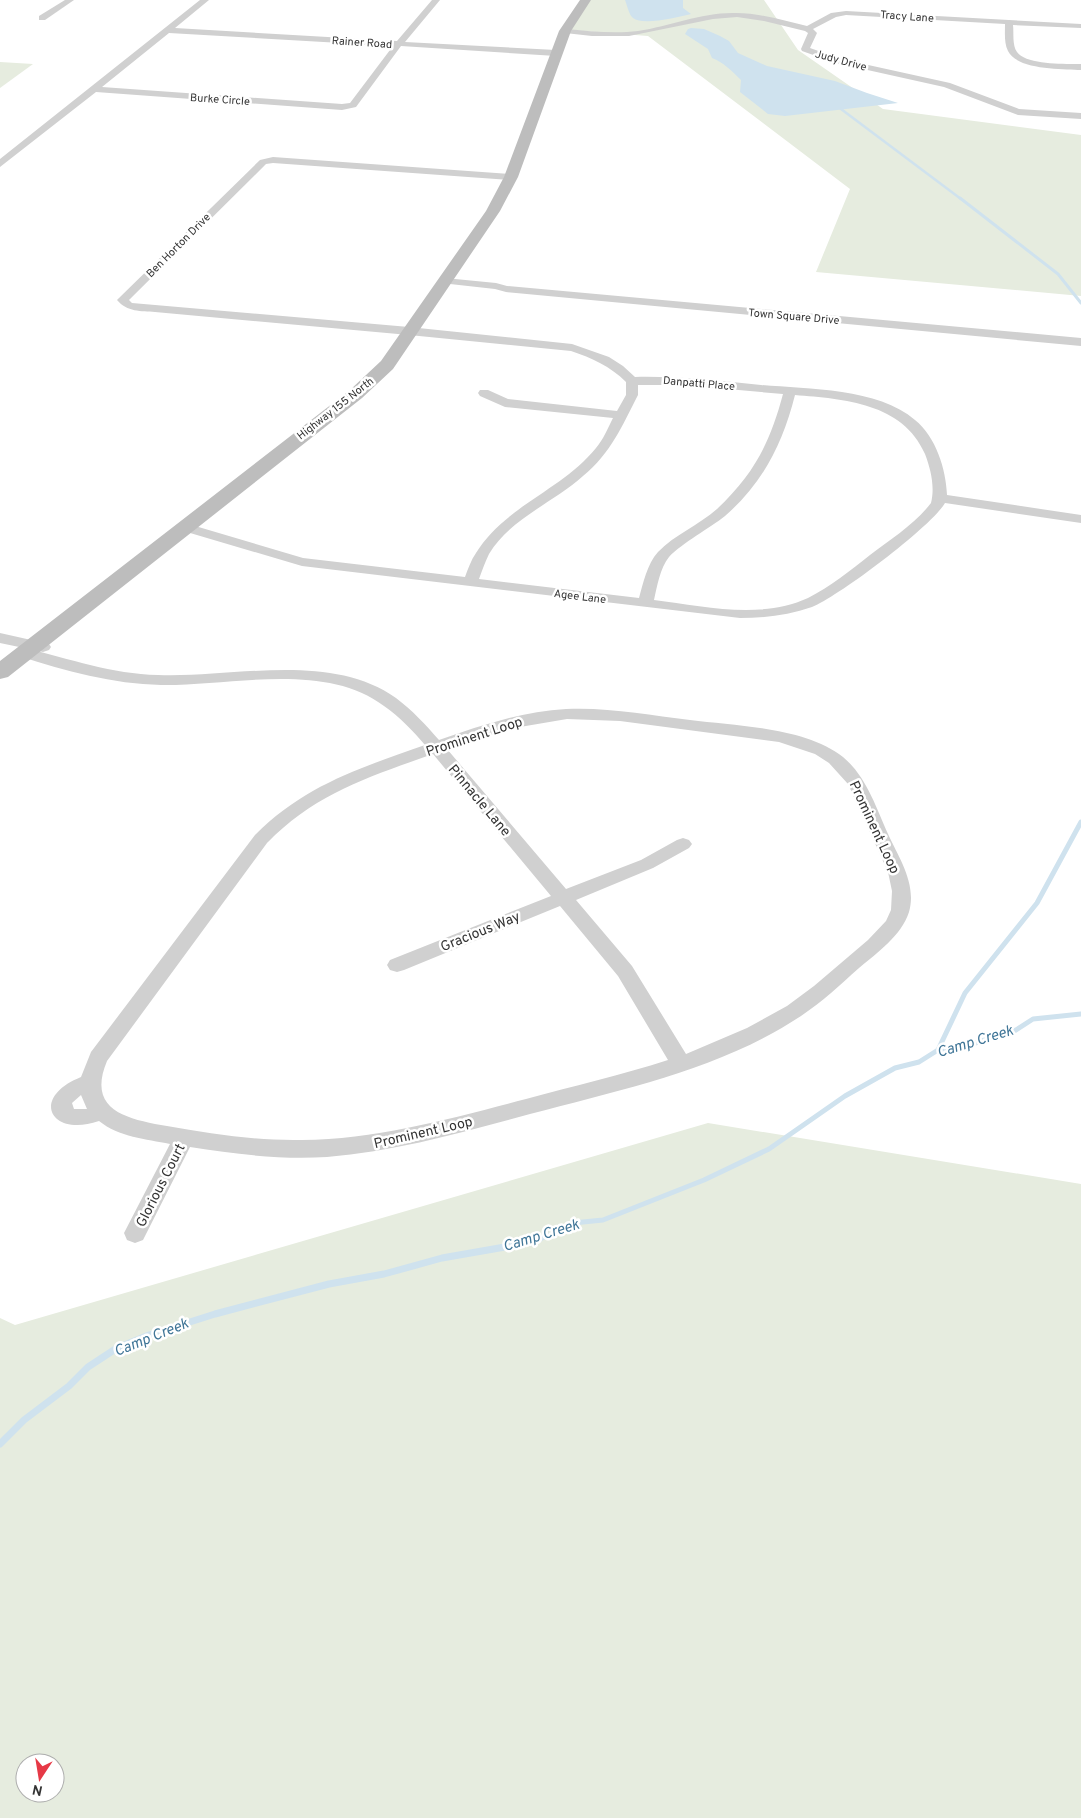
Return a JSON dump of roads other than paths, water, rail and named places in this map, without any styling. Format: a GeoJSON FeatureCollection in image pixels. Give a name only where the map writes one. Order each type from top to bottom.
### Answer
{"type":"FeatureCollection","features":[{"type":"Feature","properties":{"kind":"main road","name":"Highway 155 North"},"geometry":{"type":"LineString","coordinates":[[0,672],[368,384],[395,355],[409,331],[493,211],[511,177],[565,31],[576,11],[586,0]]}},
{"type":"Feature","properties":{"kind":"street"},"geometry":{"type":"LineString","coordinates":[[42,18],[70,0]]}},
{"type":"Feature","properties":{"kind":"street"},"geometry":{"type":"LineString","coordinates":[[0,164],[95,90],[205,0]]}},
{"type":"Feature","properties":{"kind":"street","name":"Burke Circle"},"geometry":{"type":"LineString","coordinates":[[95,90],[342,108],[353,105],[359,100],[399,44],[436,0]]}},
{"type":"Feature","properties":{"kind":"street","name":"Tracy Lane"},"geometry":{"type":"LineString","coordinates":[[808,29],[834,15],[846,13],[1081,26]]}},
{"type":"Feature","properties":{"kind":"street","name":"Judy Drive"},"geometry":{"type":"LineString","coordinates":[[565,31],[615,35],[638,33],[735,15],[808,29],[813,33],[805,49],[829,58],[947,85],[1018,112],[1081,116]]}},
{"type":"Feature","properties":{"kind":"street"},"geometry":{"type":"LineString","coordinates":[[1009,22],[1011,46],[1013,53],[1019,58],[1036,63],[1081,67]]}},
{"type":"Feature","properties":{"kind":"street","name":"Rainer Road"},"geometry":{"type":"LineString","coordinates":[[167,30],[556,52]]}},
{"type":"Feature","properties":{"kind":"street","name":"Ben Horton Drive"},"geometry":{"type":"LineString","coordinates":[[409,331],[155,309],[129,306],[123,300],[262,162],[273,160],[511,177]]}},
{"type":"Feature","properties":{"kind":"street","name":"Town Square Drive"},"geometry":{"type":"LineString","coordinates":[[443,284],[493,291],[506,289],[1081,342]]}},
{"type":"Feature","properties":{"kind":"street"},"geometry":{"type":"LineString","coordinates":[[409,331],[572,348],[597,355],[621,369],[632,381],[632,395],[604,449],[578,474],[517,516],[496,536],[482,554],[470,583]]}},
{"type":"Feature","properties":{"kind":"street","name":"Danpatti Place"},"geometry":{"type":"LineString","coordinates":[[632,381],[670,380],[790,392],[866,402],[889,410],[910,422],[925,439],[936,466],[940,489],[939,498]]}},
{"type":"Feature","properties":{"kind":"street"},"geometry":{"type":"LineString","coordinates":[[645,604],[654,573],[663,555],[722,512],[747,486],[768,456],[781,427],[790,392]]}},
{"type":"Feature","properties":{"kind":"street"},"geometry":{"type":"LineString","coordinates":[[484,393],[505,403],[622,415]]}},
{"type":"Feature","properties":{"kind":"street"},"geometry":{"type":"LineString","coordinates":[[939,498],[1081,519]]}},
{"type":"Feature","properties":{"kind":"street","name":"Agee Lane"},"geometry":{"type":"LineString","coordinates":[[186,527],[302,562],[731,614],[770,613],[802,605],[827,593],[922,522],[938,506],[939,498]]}},
{"type":"Feature","properties":{"kind":"street","name":"Pinnacle Lane"},"geometry":{"type":"LineString","coordinates":[[0,638],[31,649],[65,666],[128,677],[161,680],[273,673],[301,674],[331,678],[366,689],[394,704],[409,716],[625,971],[682,1065]]}},
{"type":"Feature","properties":{"kind":"street","name":"Prominent Loop"},"geometry":{"type":"LineString","coordinates":[[90,1082],[92,1071],[98,1058],[255,846],[272,827],[298,805],[334,785],[520,720],[567,714],[603,714],[788,739],[805,743],[825,753],[849,772],[859,785],[898,876],[902,904],[895,922],[882,938],[800,1007],[735,1044],[682,1065],[420,1135],[375,1144],[281,1149],[239,1146],[125,1126],[110,1120],[102,1112]]}},
{"type":"Feature","properties":{"kind":"street","name":"Gracious Way"},"geometry":{"type":"LineString","coordinates":[[397,965],[647,864],[683,844]]}},
{"type":"Feature","properties":{"kind":"street"},"geometry":{"type":"LineString","coordinates":[[90,1082],[94,1100],[102,1112],[81,1120],[73,1119],[62,1111],[61,1103],[64,1094],[79,1085],[90,1082]]}},
{"type":"Feature","properties":{"kind":"street","name":"Glorious Court"},"geometry":{"type":"LineString","coordinates":[[135,1233],[184,1137]]}},
{"type":"Feature","properties":{"kind":"water"},"geometry":{"type":"Polygon","coordinates":[[[625,0],[683,0],[683,8],[691,14],[661,20],[638,20],[630,15],[625,0]]]}},
{"type":"Feature","properties":{"kind":"water"},"geometry":{"type":"Polygon","coordinates":[[[691,28],[704,29],[720,36],[729,41],[738,53],[767,66],[835,81],[898,103],[785,116],[768,114],[740,92],[741,80],[735,74],[712,58],[708,49],[685,34],[691,28]]]}},
{"type":"Feature","properties":{"kind":"waterway"},"geometry":{"type":"LineString","coordinates":[[841,109],[961,199]]}},
{"type":"Feature","properties":{"kind":"waterway"},"geometry":{"type":"LineString","coordinates":[[960,198],[1058,274],[1081,303]]}},
{"type":"Feature","properties":{"kind":"waterway"},"geometry":{"type":"LineString","coordinates":[[938,1050],[965,993],[1037,903],[1081,822]]}},
{"type":"Feature","properties":{"kind":"waterway","name":"Camp Creek"},"geometry":{"type":"LineString","coordinates":[[938,1050],[972,1044],[1016,1030],[1033,1019],[1081,1014]]}},
{"type":"Feature","properties":{"kind":"waterway","name":"Camp Creek"},"geometry":{"type":"LineString","coordinates":[[535,1240],[554,1234],[573,1223],[603,1220],[704,1180],[769,1149],[845,1096],[895,1068],[919,1062],[938,1050]]}},
{"type":"Feature","properties":{"kind":"waterway","name":"Camp Creek"},"geometry":{"type":"LineString","coordinates":[[0,1444],[24,1420],[69,1386],[88,1367],[117,1348],[149,1335],[215,1314],[329,1284],[384,1274],[442,1258],[522,1244],[539,1239]]}}]}
